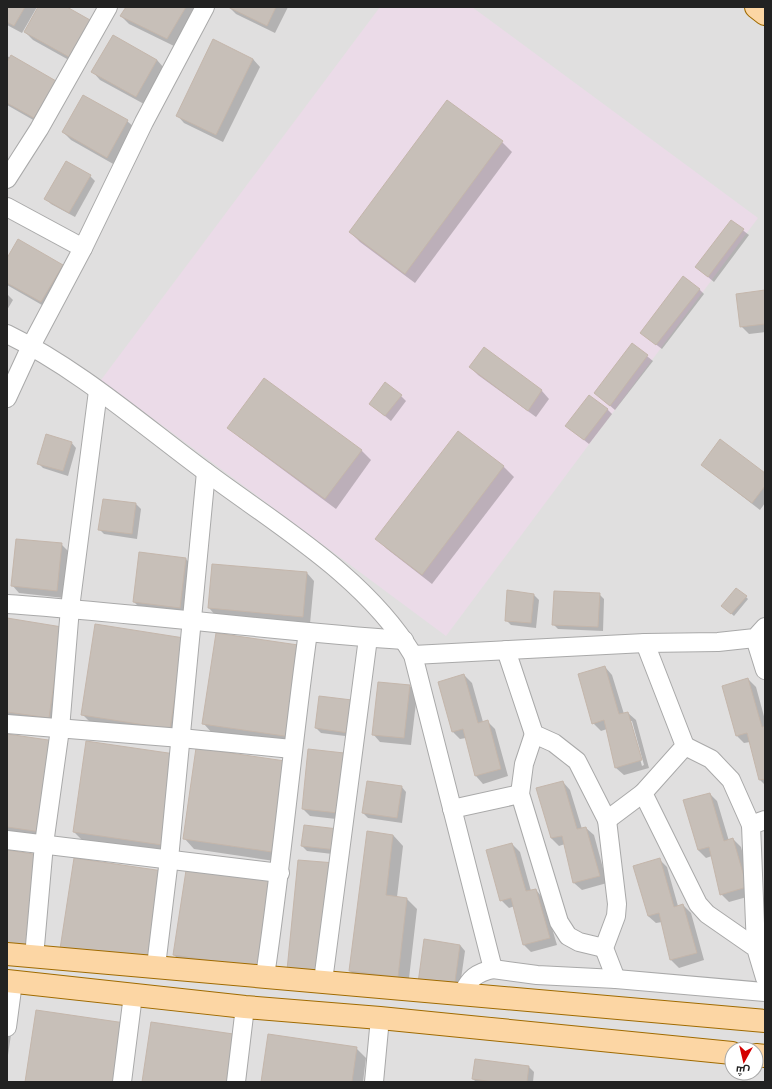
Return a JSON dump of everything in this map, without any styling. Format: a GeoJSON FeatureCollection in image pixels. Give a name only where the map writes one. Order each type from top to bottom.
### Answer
{"type":"FeatureCollection","features":[{"type":"Feature","properties":{"kind":"main road"},"geometry":{"type":"LineString","coordinates":[[756,7],[765,14]]}},
{"type":"Feature","properties":{"kind":"main road"},"geometry":{"type":"LineString","coordinates":[[7,954],[765,1021]]}},
{"type":"Feature","properties":{"kind":"main road"},"geometry":{"type":"LineString","coordinates":[[10,981],[246,1007],[380,1018],[724,1052]]}},
{"type":"Feature","properties":{"kind":"street"},"geometry":{"type":"LineString","coordinates":[[7,179],[39,129],[108,7]]}},
{"type":"Feature","properties":{"kind":"street"},"geometry":{"type":"LineString","coordinates":[[7,398],[31,346],[83,248],[144,122],[205,7]]}},
{"type":"Feature","properties":{"kind":"street"},"geometry":{"type":"LineString","coordinates":[[7,207],[83,248]]}},
{"type":"Feature","properties":{"kind":"street"},"geometry":{"type":"LineString","coordinates":[[7,334],[31,346],[98,391],[329,562],[359,590],[408,648],[452,809],[493,969]]}},
{"type":"Feature","properties":{"kind":"street"},"geometry":{"type":"LineString","coordinates":[[34,957],[44,844],[60,729],[70,608],[98,391]]}},
{"type":"Feature","properties":{"kind":"street"},"geometry":{"type":"LineString","coordinates":[[156,966],[169,859],[206,472]]}},
{"type":"Feature","properties":{"kind":"street"},"geometry":{"type":"LineString","coordinates":[[7,604],[70,608],[368,638],[408,648],[506,650],[645,643],[718,642],[760,632],[765,670]]}},
{"type":"Feature","properties":{"kind":"street"},"geometry":{"type":"LineString","coordinates":[[266,976],[280,873],[292,749],[308,632]]}},
{"type":"Feature","properties":{"kind":"street"},"geometry":{"type":"LineString","coordinates":[[323,981],[368,638]]}},
{"type":"Feature","properties":{"kind":"street"},"geometry":{"type":"LineString","coordinates":[[645,643],[685,746],[711,759],[727,775],[758,822],[756,948],[765,978]]}},
{"type":"Feature","properties":{"kind":"street"},"geometry":{"type":"LineString","coordinates":[[506,650],[534,734],[524,764],[520,794],[559,922],[568,936],[579,942],[604,948]]}},
{"type":"Feature","properties":{"kind":"street"},"geometry":{"type":"LineString","coordinates":[[7,724],[181,738],[292,749]]}},
{"type":"Feature","properties":{"kind":"street"},"geometry":{"type":"LineString","coordinates":[[534,734],[554,743],[577,761],[607,820],[618,904],[616,916],[604,948],[616,979]]}},
{"type":"Feature","properties":{"kind":"street"},"geometry":{"type":"LineString","coordinates":[[607,820],[642,793],[685,746]]}},
{"type":"Feature","properties":{"kind":"street"},"geometry":{"type":"LineString","coordinates":[[642,793],[698,904],[707,914],[756,948]]}},
{"type":"Feature","properties":{"kind":"street"},"geometry":{"type":"LineString","coordinates":[[452,809],[520,794]]}},
{"type":"Feature","properties":{"kind":"street"},"geometry":{"type":"LineString","coordinates":[[7,840],[280,873]]}},
{"type":"Feature","properties":{"kind":"street"},"geometry":{"type":"LineString","coordinates":[[462,994],[473,976],[479,972],[493,969],[537,975],[616,979],[765,992]]}},
{"type":"Feature","properties":{"kind":"street"},"geometry":{"type":"LineString","coordinates":[[7,1027],[10,981]]}},
{"type":"Feature","properties":{"kind":"street"},"geometry":{"type":"LineString","coordinates":[[122,1082],[133,995]]}},
{"type":"Feature","properties":{"kind":"street"},"geometry":{"type":"LineString","coordinates":[[236,1082],[246,1007]]}},
{"type":"Feature","properties":{"kind":"street"},"geometry":{"type":"LineString","coordinates":[[374,1082],[380,1018]]}},
{"type":"Feature","properties":{"kind":"shaded area"},"geometry":{"type":"Polygon","coordinates":[[[7,7],[765,7],[765,1082],[7,1082],[7,7]]]}},
{"type":"Feature","properties":{"kind":"shaded area"},"geometry":{"type":"Polygon","coordinates":[[[380,7],[472,7],[758,218],[446,636],[101,380],[380,7]]]}},
{"type":"Feature","properties":{"kind":"building"},"geometry":{"type":"Polygon","coordinates":[[[7,7],[25,7],[14,26],[7,22],[7,7]]]}},
{"type":"Feature","properties":{"kind":"building"},"geometry":{"type":"Polygon","coordinates":[[[38,7],[67,7],[90,20],[69,57],[24,32],[38,7]]]}},
{"type":"Feature","properties":{"kind":"building"},"geometry":{"type":"Polygon","coordinates":[[[126,7],[186,7],[167,39],[120,16],[126,7]]]}},
{"type":"Feature","properties":{"kind":"building"},"geometry":{"type":"Polygon","coordinates":[[[228,7],[276,7],[267,26],[228,7]]]}},
{"type":"Feature","properties":{"kind":"building"},"geometry":{"type":"Polygon","coordinates":[[[113,35],[157,60],[136,97],[91,72],[113,35]]]}},
{"type":"Feature","properties":{"kind":"building"},"geometry":{"type":"Polygon","coordinates":[[[213,39],[253,59],[216,135],[176,116],[213,39]]]}},
{"type":"Feature","properties":{"kind":"building"},"geometry":{"type":"Polygon","coordinates":[[[11,55],[56,81],[34,118],[7,103],[7,62],[11,55]]]}},
{"type":"Feature","properties":{"kind":"building"},"geometry":{"type":"Polygon","coordinates":[[[83,95],[128,120],[107,158],[62,132],[83,95]]]}},
{"type":"Feature","properties":{"kind":"building"},"geometry":{"type":"Polygon","coordinates":[[[447,100],[503,141],[405,274],[349,232],[447,100]]]}},
{"type":"Feature","properties":{"kind":"building"},"geometry":{"type":"Polygon","coordinates":[[[66,161],[91,175],[69,213],[44,199],[66,161]]]}},
{"type":"Feature","properties":{"kind":"building"},"geometry":{"type":"Polygon","coordinates":[[[731,220],[744,229],[708,277],[695,267],[731,220]]]}},
{"type":"Feature","properties":{"kind":"building"},"geometry":{"type":"Polygon","coordinates":[[[18,239],[63,265],[41,302],[7,283],[7,258],[18,239]]]}},
{"type":"Feature","properties":{"kind":"building"},"geometry":{"type":"Polygon","coordinates":[[[683,276],[700,289],[656,345],[640,333],[683,276]]]}},
{"type":"Feature","properties":{"kind":"building"},"geometry":{"type":"Polygon","coordinates":[[[765,290],[765,324],[740,327],[736,294],[765,290]]]}},
{"type":"Feature","properties":{"kind":"building"},"geometry":{"type":"Polygon","coordinates":[[[632,343],[648,355],[610,406],[594,393],[632,343]]]}},
{"type":"Feature","properties":{"kind":"building"},"geometry":{"type":"Polygon","coordinates":[[[484,347],[542,390],[528,411],[469,367],[484,347]]]}},
{"type":"Feature","properties":{"kind":"building"},"geometry":{"type":"Polygon","coordinates":[[[264,378],[362,450],[325,499],[227,428],[264,378]]]}},
{"type":"Feature","properties":{"kind":"building"},"geometry":{"type":"Polygon","coordinates":[[[385,382],[402,395],[385,416],[369,404],[385,382]]]}},
{"type":"Feature","properties":{"kind":"building"},"geometry":{"type":"Polygon","coordinates":[[[589,395],[608,409],[584,440],[565,426],[589,395]]]}},
{"type":"Feature","properties":{"kind":"building"},"geometry":{"type":"Polygon","coordinates":[[[458,431],[504,466],[422,575],[375,539],[458,431]]]}},
{"type":"Feature","properties":{"kind":"building"},"geometry":{"type":"Polygon","coordinates":[[[46,434],[72,442],[63,471],[37,464],[46,434]]]}},
{"type":"Feature","properties":{"kind":"building"},"geometry":{"type":"Polygon","coordinates":[[[720,439],[765,473],[765,486],[752,503],[701,465],[720,439]]]}},
{"type":"Feature","properties":{"kind":"building"},"geometry":{"type":"Polygon","coordinates":[[[103,499],[136,503],[132,534],[98,530],[103,499]]]}},
{"type":"Feature","properties":{"kind":"building"},"geometry":{"type":"Polygon","coordinates":[[[16,539],[62,543],[57,591],[11,586],[16,539]]]}},
{"type":"Feature","properties":{"kind":"building"},"geometry":{"type":"Polygon","coordinates":[[[139,552],[186,558],[180,608],[133,602],[139,552]]]}},
{"type":"Feature","properties":{"kind":"building"},"geometry":{"type":"Polygon","coordinates":[[[212,564],[307,572],[303,617],[208,608],[212,564]]]}},
{"type":"Feature","properties":{"kind":"building"},"geometry":{"type":"Polygon","coordinates":[[[736,588],[747,596],[731,614],[721,606],[736,588]]]}},
{"type":"Feature","properties":{"kind":"building"},"geometry":{"type":"Polygon","coordinates":[[[507,590],[534,594],[531,623],[505,621],[507,590]]]}},
{"type":"Feature","properties":{"kind":"building"},"geometry":{"type":"Polygon","coordinates":[[[554,591],[600,593],[598,627],[552,625],[554,591]]]}},
{"type":"Feature","properties":{"kind":"building"},"geometry":{"type":"Polygon","coordinates":[[[7,618],[62,627],[49,718],[7,712],[7,618]]]}},
{"type":"Feature","properties":{"kind":"building"},"geometry":{"type":"Polygon","coordinates":[[[95,624],[184,638],[170,729],[81,715],[95,624]]]}},
{"type":"Feature","properties":{"kind":"building"},"geometry":{"type":"Polygon","coordinates":[[[216,633],[305,646],[291,737],[202,724],[216,633]]]}},
{"type":"Feature","properties":{"kind":"building"},"geometry":{"type":"Polygon","coordinates":[[[605,666],[619,714],[628,712],[642,760],[615,768],[604,720],[592,724],[578,674],[605,666]]]}},
{"type":"Feature","properties":{"kind":"building"},"geometry":{"type":"Polygon","coordinates":[[[464,674],[478,723],[488,720],[501,769],[475,776],[463,729],[452,732],[438,682],[464,674]]]}},
{"type":"Feature","properties":{"kind":"building"},"geometry":{"type":"Polygon","coordinates":[[[748,678],[762,727],[765,726],[765,779],[759,780],[747,733],[736,736],[722,686],[748,678]]]}},
{"type":"Feature","properties":{"kind":"building"},"geometry":{"type":"Polygon","coordinates":[[[378,682],[410,685],[404,738],[372,735],[378,682]]]}},
{"type":"Feature","properties":{"kind":"building"},"geometry":{"type":"Polygon","coordinates":[[[319,696],[352,700],[348,733],[315,728],[319,696]]]}},
{"type":"Feature","properties":{"kind":"building"},"geometry":{"type":"Polygon","coordinates":[[[7,734],[55,741],[41,832],[7,827],[7,734]]]}},
{"type":"Feature","properties":{"kind":"building"},"geometry":{"type":"Polygon","coordinates":[[[86,741],[175,754],[162,845],[73,832],[86,741]]]}},
{"type":"Feature","properties":{"kind":"building"},"geometry":{"type":"Polygon","coordinates":[[[196,748],[285,761],[272,852],[183,839],[196,748]]]}},
{"type":"Feature","properties":{"kind":"building"},"geometry":{"type":"Polygon","coordinates":[[[308,749],[344,753],[338,813],[302,809],[308,749]]]}},
{"type":"Feature","properties":{"kind":"building"},"geometry":{"type":"Polygon","coordinates":[[[367,781],[402,786],[397,818],[362,813],[367,781]]]}},
{"type":"Feature","properties":{"kind":"building"},"geometry":{"type":"Polygon","coordinates":[[[563,781],[577,829],[586,827],[600,876],[573,883],[562,836],[551,838],[536,788],[563,781]]]}},
{"type":"Feature","properties":{"kind":"building"},"geometry":{"type":"Polygon","coordinates":[[[710,793],[724,841],[733,838],[747,887],[720,895],[709,847],[698,850],[683,800],[710,793]]]}},
{"type":"Feature","properties":{"kind":"building"},"geometry":{"type":"Polygon","coordinates":[[[304,825],[338,829],[336,850],[301,846],[304,825]]]}},
{"type":"Feature","properties":{"kind":"building"},"geometry":{"type":"Polygon","coordinates":[[[367,831],[393,835],[386,895],[407,898],[398,977],[349,971],[367,831]]]}},
{"type":"Feature","properties":{"kind":"building"},"geometry":{"type":"Polygon","coordinates":[[[512,843],[526,891],[536,889],[550,938],[523,945],[511,898],[500,901],[486,850],[512,843]]]}},
{"type":"Feature","properties":{"kind":"building"},"geometry":{"type":"Polygon","coordinates":[[[7,850],[40,855],[26,946],[7,943],[7,850]]]}},
{"type":"Feature","properties":{"kind":"building"},"geometry":{"type":"Polygon","coordinates":[[[74,858],[163,871],[149,963],[60,949],[74,858]]]}},
{"type":"Feature","properties":{"kind":"building"},"geometry":{"type":"Polygon","coordinates":[[[660,858],[674,907],[683,904],[697,953],[670,960],[659,913],[648,916],[633,866],[660,858]]]}},
{"type":"Feature","properties":{"kind":"building"},"geometry":{"type":"Polygon","coordinates":[[[298,860],[335,863],[322,975],[287,970],[298,860]]]}},
{"type":"Feature","properties":{"kind":"building"},"geometry":{"type":"Polygon","coordinates":[[[187,864],[276,877],[262,968],[173,955],[187,864]]]}},
{"type":"Feature","properties":{"kind":"building"},"geometry":{"type":"Polygon","coordinates":[[[424,939],[460,945],[454,989],[418,983],[424,939]]]}},
{"type":"Feature","properties":{"kind":"building"},"geometry":{"type":"Polygon","coordinates":[[[36,1010],[125,1023],[116,1082],[25,1082],[36,1010]]]}},
{"type":"Feature","properties":{"kind":"building"},"geometry":{"type":"Polygon","coordinates":[[[151,1022],[240,1035],[233,1082],[142,1082],[151,1022]]]}},
{"type":"Feature","properties":{"kind":"building"},"geometry":{"type":"Polygon","coordinates":[[[268,1034],[357,1047],[352,1082],[261,1082],[268,1034]]]}},
{"type":"Feature","properties":{"kind":"building"},"geometry":{"type":"Polygon","coordinates":[[[475,1059],[529,1066],[527,1082],[494,1082],[472,1079],[475,1059]]]}}]}
